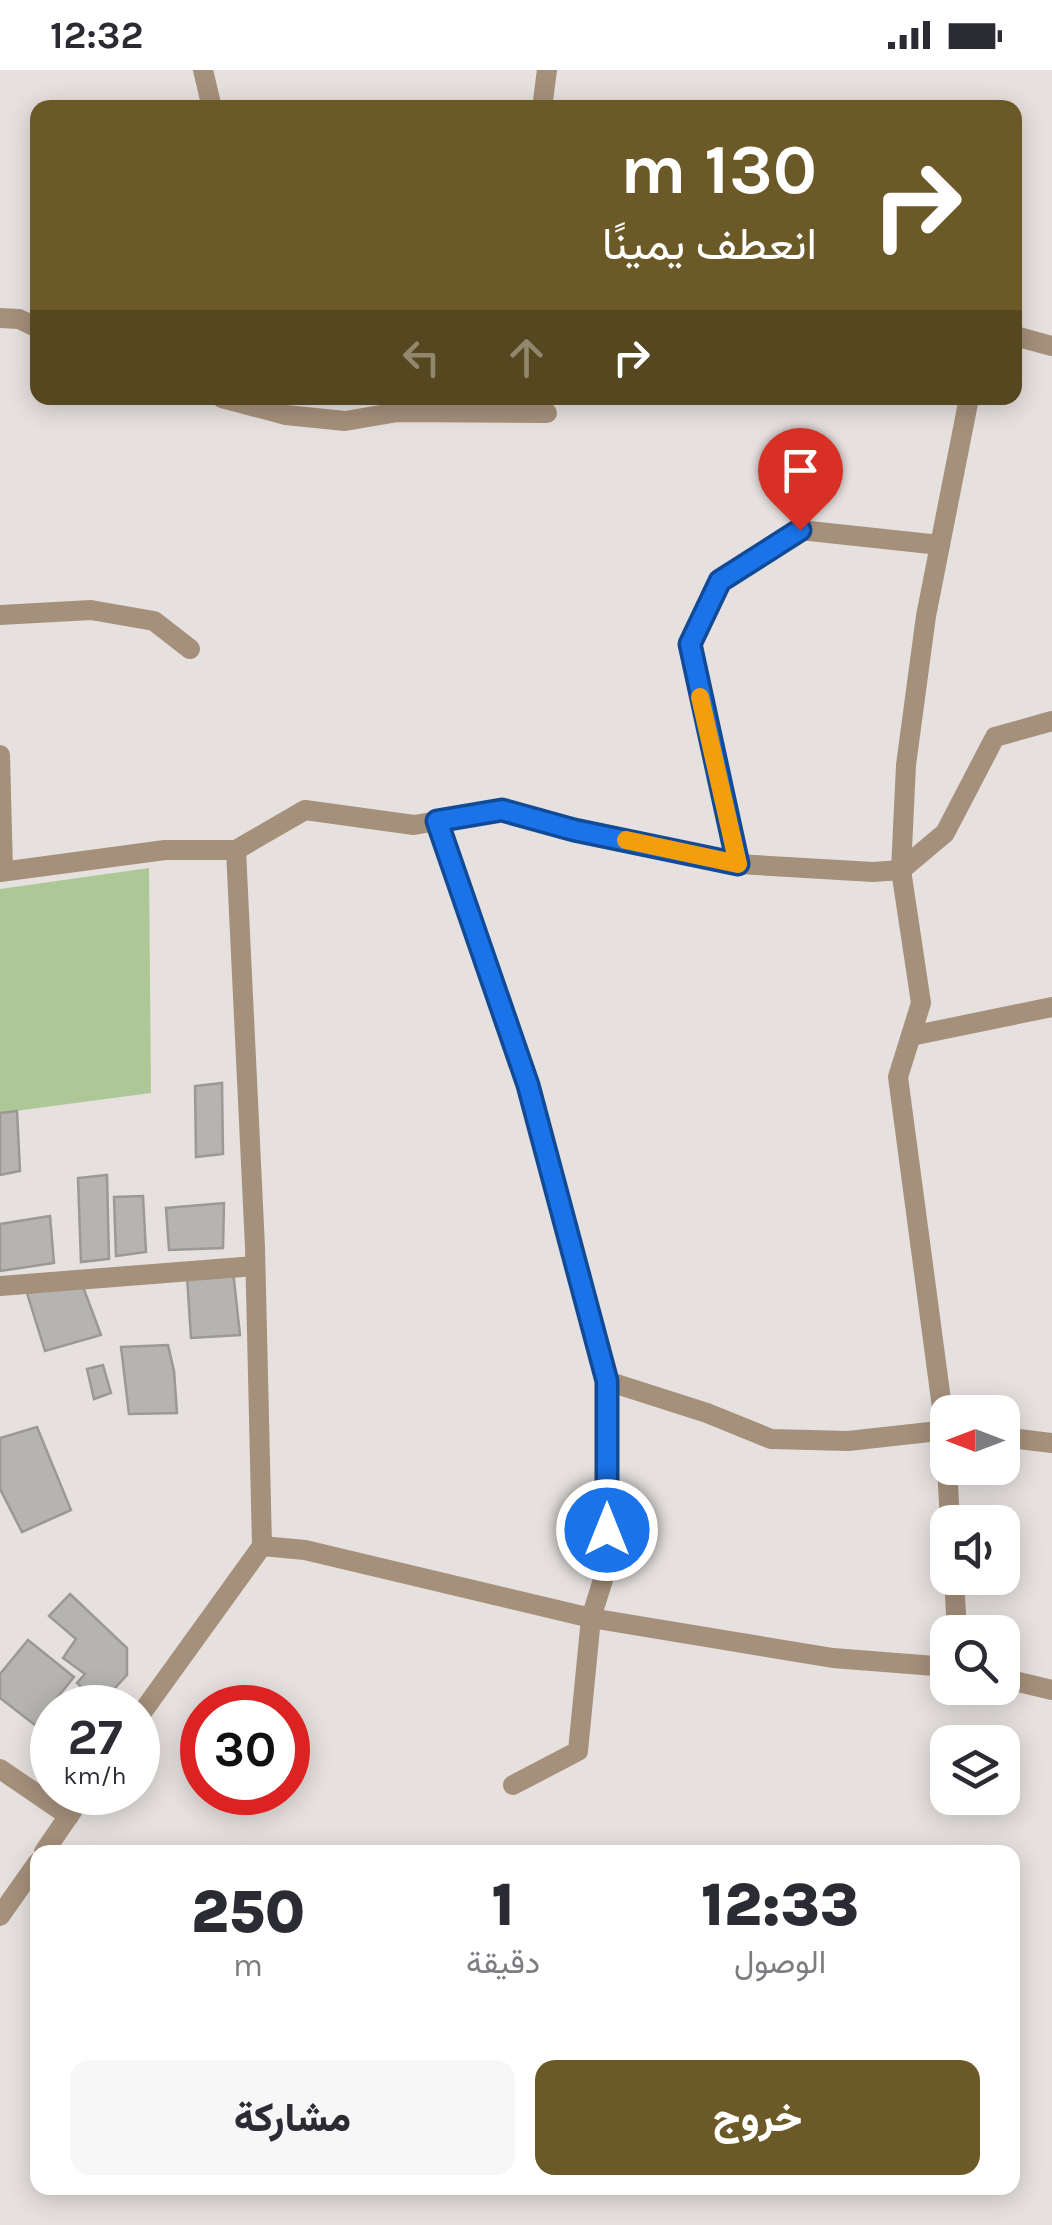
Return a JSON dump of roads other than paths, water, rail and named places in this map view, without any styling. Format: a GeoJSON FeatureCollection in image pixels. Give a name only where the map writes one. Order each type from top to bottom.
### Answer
{"type":"FeatureCollection","features":[{"type":"Feature","properties":{"kind":"street"},"geometry":{"type":"LineString","coordinates":[[203,70],[210,100]]}},
{"type":"Feature","properties":{"kind":"street"},"geometry":{"type":"LineString","coordinates":[[543,100],[547,70]]}},
{"type":"Feature","properties":{"kind":"street"},"geometry":{"type":"LineString","coordinates":[[0,318],[30,324]]}},
{"type":"Feature","properties":{"kind":"street"},"geometry":{"type":"LineString","coordinates":[[1022,338],[1052,346]]}},
{"type":"Feature","properties":{"kind":"street"},"geometry":{"type":"LineString","coordinates":[[248,405],[286,415],[355,420],[398,412],[547,413]]}},
{"type":"Feature","properties":{"kind":"street"},"geometry":{"type":"LineString","coordinates":[[352,405],[355,420]]}},
{"type":"Feature","properties":{"kind":"street"},"geometry":{"type":"LineString","coordinates":[[941,1395],[898,1077],[922,1003],[901,870],[906,764],[940,545],[968,405]]}},
{"type":"Feature","properties":{"kind":"street"},"geometry":{"type":"LineString","coordinates":[[738,864],[690,644],[720,581],[800,530],[940,545]]}},
{"type":"Feature","properties":{"kind":"street"},"geometry":{"type":"LineString","coordinates":[[0,615],[91,610],[154,621],[190,648]]}},
{"type":"Feature","properties":{"kind":"street"},"geometry":{"type":"LineString","coordinates":[[0,756],[2,871],[165,850],[236,850],[305,810],[414,825],[502,810],[574,830],[738,864],[873,872],[901,870],[945,833],[995,737],[1052,720]]}},
{"type":"Feature","properties":{"kind":"street"},"geometry":{"type":"LineString","coordinates":[[437,821],[528,1085],[607,1381],[607,1567],[591,1618],[578,1750],[513,1785]]}},
{"type":"Feature","properties":{"kind":"street"},"geometry":{"type":"LineString","coordinates":[[160,1687],[262,1546],[255,1266],[236,850]]}},
{"type":"Feature","properties":{"kind":"street"},"geometry":{"type":"LineString","coordinates":[[911,1036],[1052,1007]]}},
{"type":"Feature","properties":{"kind":"street"},"geometry":{"type":"LineString","coordinates":[[0,1286],[255,1266]]}},
{"type":"Feature","properties":{"kind":"street"},"geometry":{"type":"LineString","coordinates":[[607,1381],[706,1412],[771,1439],[848,1442],[930,1432]]}},
{"type":"Feature","properties":{"kind":"street"},"geometry":{"type":"LineString","coordinates":[[1020,1439],[1052,1443]]}},
{"type":"Feature","properties":{"kind":"street"},"geometry":{"type":"LineString","coordinates":[[262,1546],[305,1550],[591,1618],[833,1658],[930,1666]]}},
{"type":"Feature","properties":{"kind":"street"},"geometry":{"type":"LineString","coordinates":[[1020,1682],[1052,1690]]}},
{"type":"Feature","properties":{"kind":"street"},"geometry":{"type":"LineString","coordinates":[[0,1768],[69,1816],[49,1845]]}},
{"type":"Feature","properties":{"kind":"street"},"geometry":{"type":"LineString","coordinates":[[0,1916],[30,1873]]}}]}
